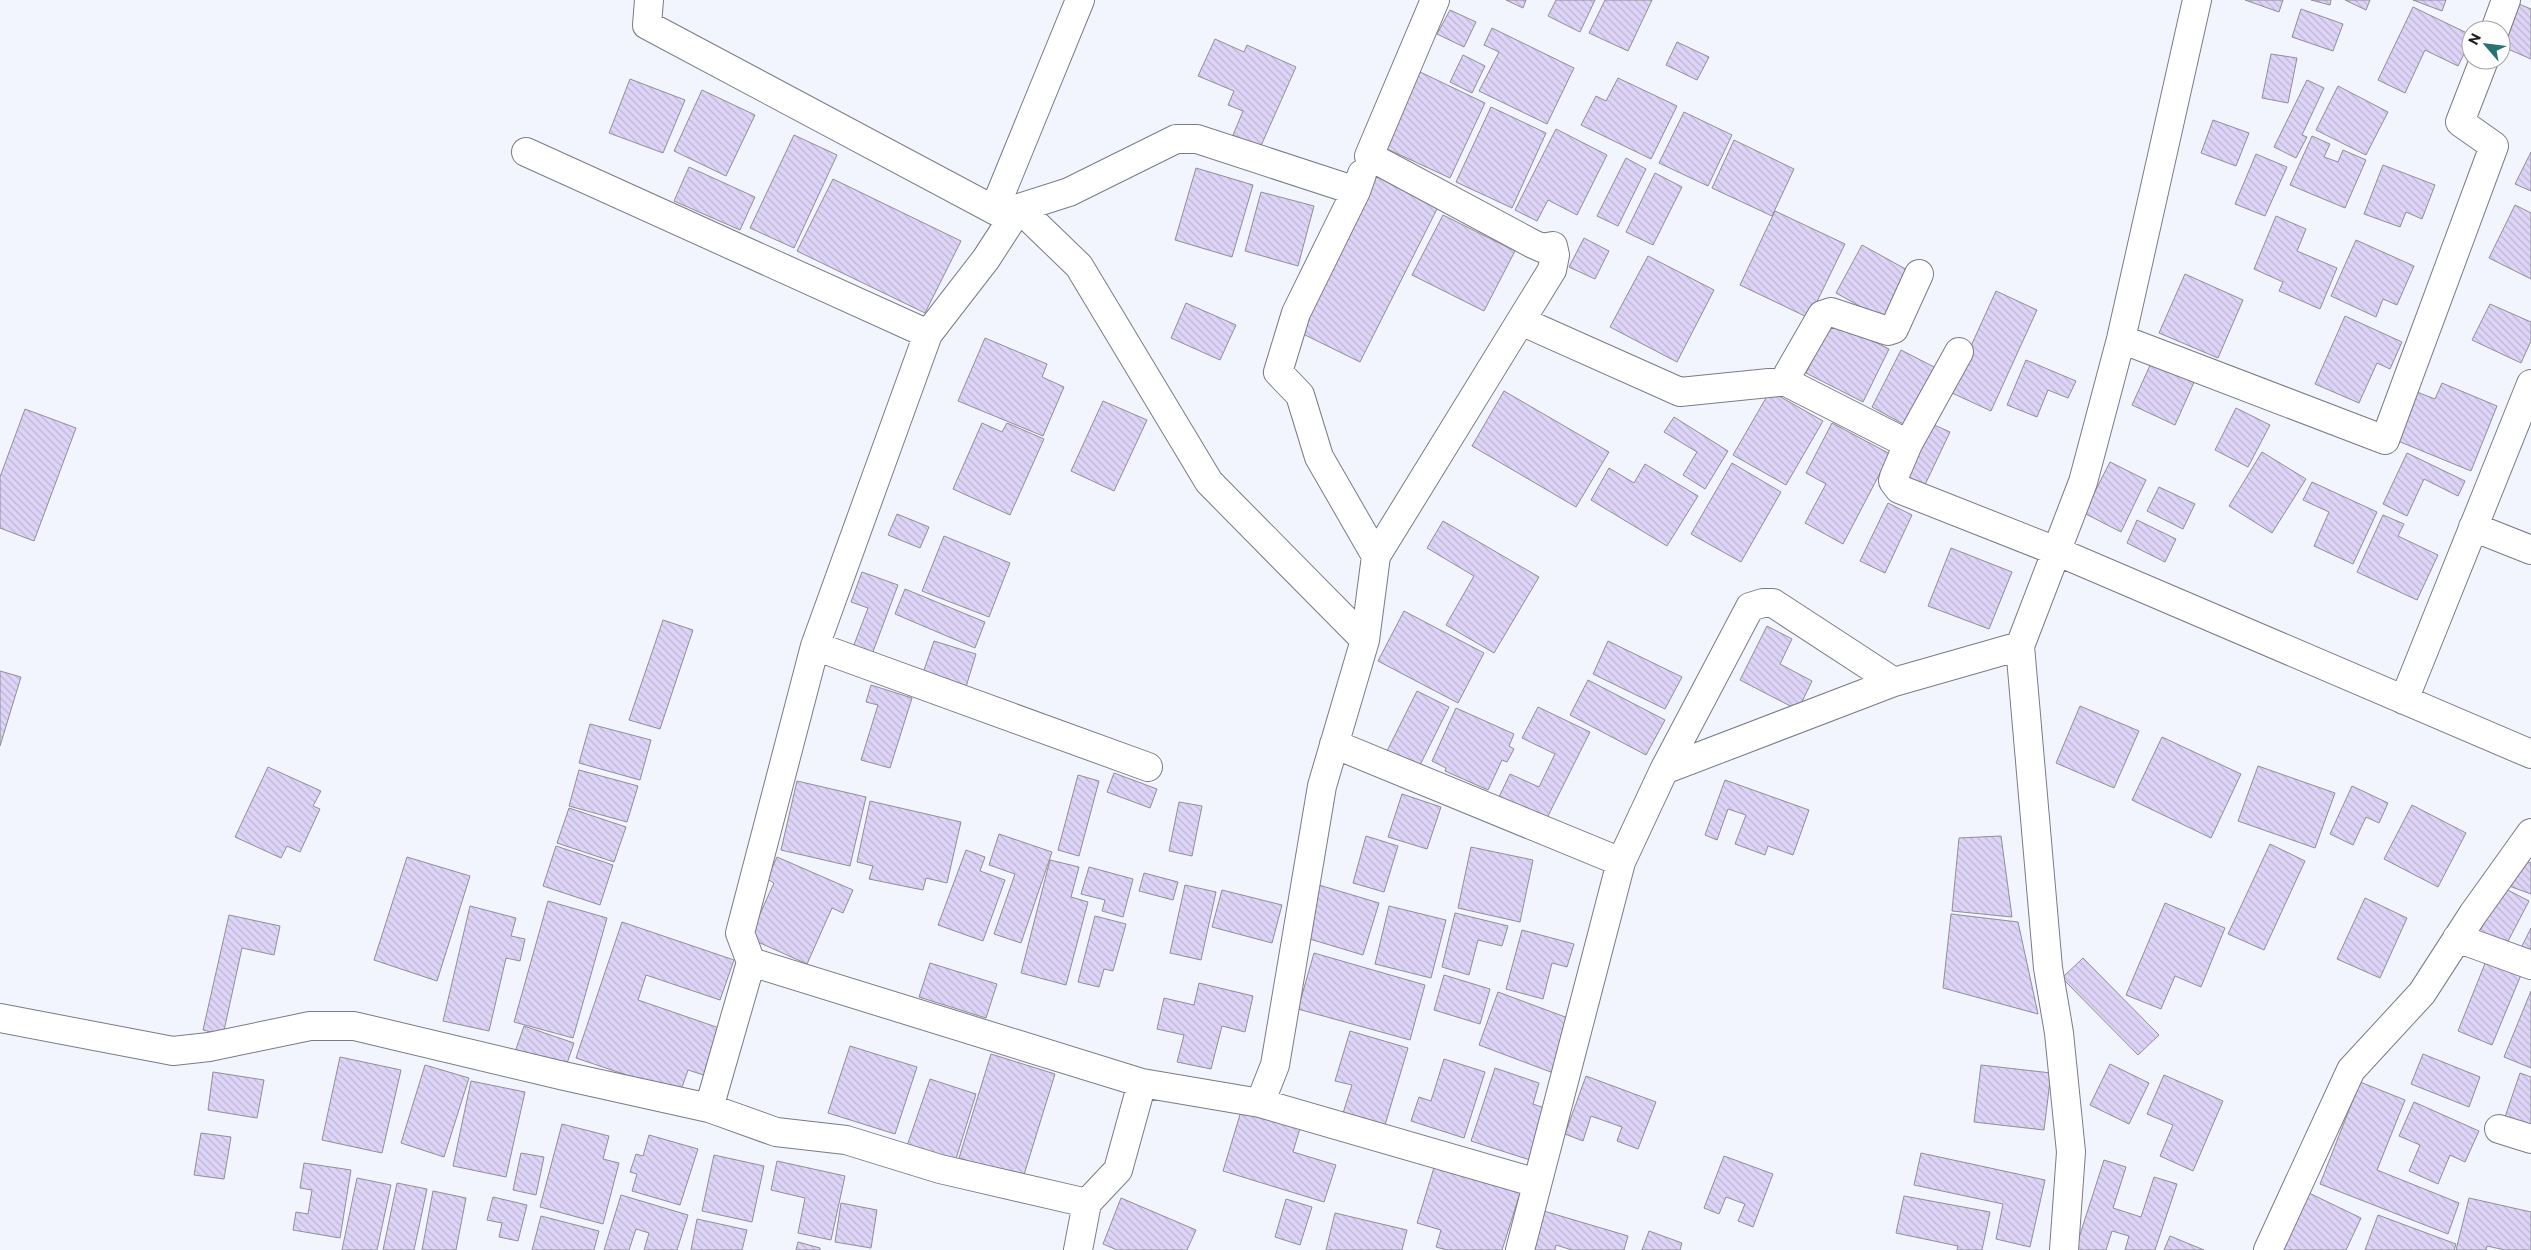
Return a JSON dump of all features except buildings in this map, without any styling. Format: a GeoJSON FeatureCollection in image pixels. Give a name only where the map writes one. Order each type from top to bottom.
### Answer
{"type":"FeatureCollection","features":[{"type":"Feature","properties":{"kind":"street"},"geometry":{"type":"LineString","coordinates":[[649,0],[648,25],[1008,212],[1079,266],[1209,482],[1365,640]]}},
{"type":"Feature","properties":{"kind":"street"},"geometry":{"type":"LineString","coordinates":[[709,1108],[751,962],[740,933],[815,646],[928,334],[986,259],[1008,212],[1080,0]]}},
{"type":"Feature","properties":{"kind":"street"},"geometry":{"type":"LineString","coordinates":[[1376,556],[1319,457],[1300,395],[1278,372],[1296,313],[1356,191],[1435,0]]}},
{"type":"Feature","properties":{"kind":"street"},"geometry":{"type":"LineString","coordinates":[[2064,1250],[2071,1152],[2059,1033],[2048,968],[2020,646],[2083,482],[2121,339],[2197,0]]}},
{"type":"Feature","properties":{"kind":"street"},"geometry":{"type":"LineString","coordinates":[[2499,20],[2506,0]]}},
{"type":"Feature","properties":{"kind":"street"},"geometry":{"type":"LineString","coordinates":[[2121,339],[2385,440],[2494,146],[2460,122],[2480,70]]}},
{"type":"Feature","properties":{"kind":"street"},"geometry":{"type":"LineString","coordinates":[[1008,212],[1070,192],[1176,139],[1188,138],[1356,191]]}},
{"type":"Feature","properties":{"kind":"street"},"geometry":{"type":"LineString","coordinates":[[526,152],[928,334]]}},
{"type":"Feature","properties":{"kind":"street"},"geometry":{"type":"LineString","coordinates":[[1260,1103],[1275,1065],[1322,786],[1365,640],[1376,556],[1522,322],[1552,270],[1555,255],[1553,246],[1542,248],[1533,244],[1369,156]]}},
{"type":"Feature","properties":{"kind":"street"},"geometry":{"type":"LineString","coordinates":[[1788,381],[1788,374],[1822,316],[1831,312],[1888,332],[1896,327],[1919,274]]}},
{"type":"Feature","properties":{"kind":"street"},"geometry":{"type":"LineString","coordinates":[[1522,322],[1680,392],[1788,381],[1908,444]]}},
{"type":"Feature","properties":{"kind":"street"},"geometry":{"type":"LineString","coordinates":[[1959,352],[1908,444],[1893,481],[1899,489],[2056,551],[2531,754]]}},
{"type":"Feature","properties":{"kind":"street"},"geometry":{"type":"LineString","coordinates":[[2404,700],[2531,384]]}},
{"type":"Feature","properties":{"kind":"street"},"geometry":{"type":"LineString","coordinates":[[2473,527],[2531,550]]}},
{"type":"Feature","properties":{"kind":"street"},"geometry":{"type":"LineString","coordinates":[[1520,1250],[1621,862],[1664,770],[1750,607],[1763,603],[1773,603],[1894,682]]}},
{"type":"Feature","properties":{"kind":"street"},"geometry":{"type":"LineString","coordinates":[[815,646],[1148,767]]}},
{"type":"Feature","properties":{"kind":"street"},"geometry":{"type":"LineString","coordinates":[[1664,770],[1894,682],[2020,646]]}},
{"type":"Feature","properties":{"kind":"street"},"geometry":{"type":"LineString","coordinates":[[1334,744],[1621,862]]}},
{"type":"Feature","properties":{"kind":"street"},"geometry":{"type":"LineString","coordinates":[[2268,1250],[2351,1070],[2422,993],[2457,938],[2531,833]]}},
{"type":"Feature","properties":{"kind":"street"},"geometry":{"type":"LineString","coordinates":[[2457,938],[2531,965]]}},
{"type":"Feature","properties":{"kind":"street"},"geometry":{"type":"LineString","coordinates":[[751,962],[1142,1083],[1260,1103],[1537,1183]]}},
{"type":"Feature","properties":{"kind":"street"},"geometry":{"type":"LineString","coordinates":[[0,1018],[173,1051],[209,1047],[310,1026],[354,1026],[709,1108],[776,1132],[846,1140],[940,1169],[1087,1203]]}},
{"type":"Feature","properties":{"kind":"street"},"geometry":{"type":"LineString","coordinates":[[1078,1250],[1087,1203],[1118,1170],[1142,1083]]}},
{"type":"Feature","properties":{"kind":"street"},"geometry":{"type":"LineString","coordinates":[[2499,1129],[2531,1139]]}}]}
